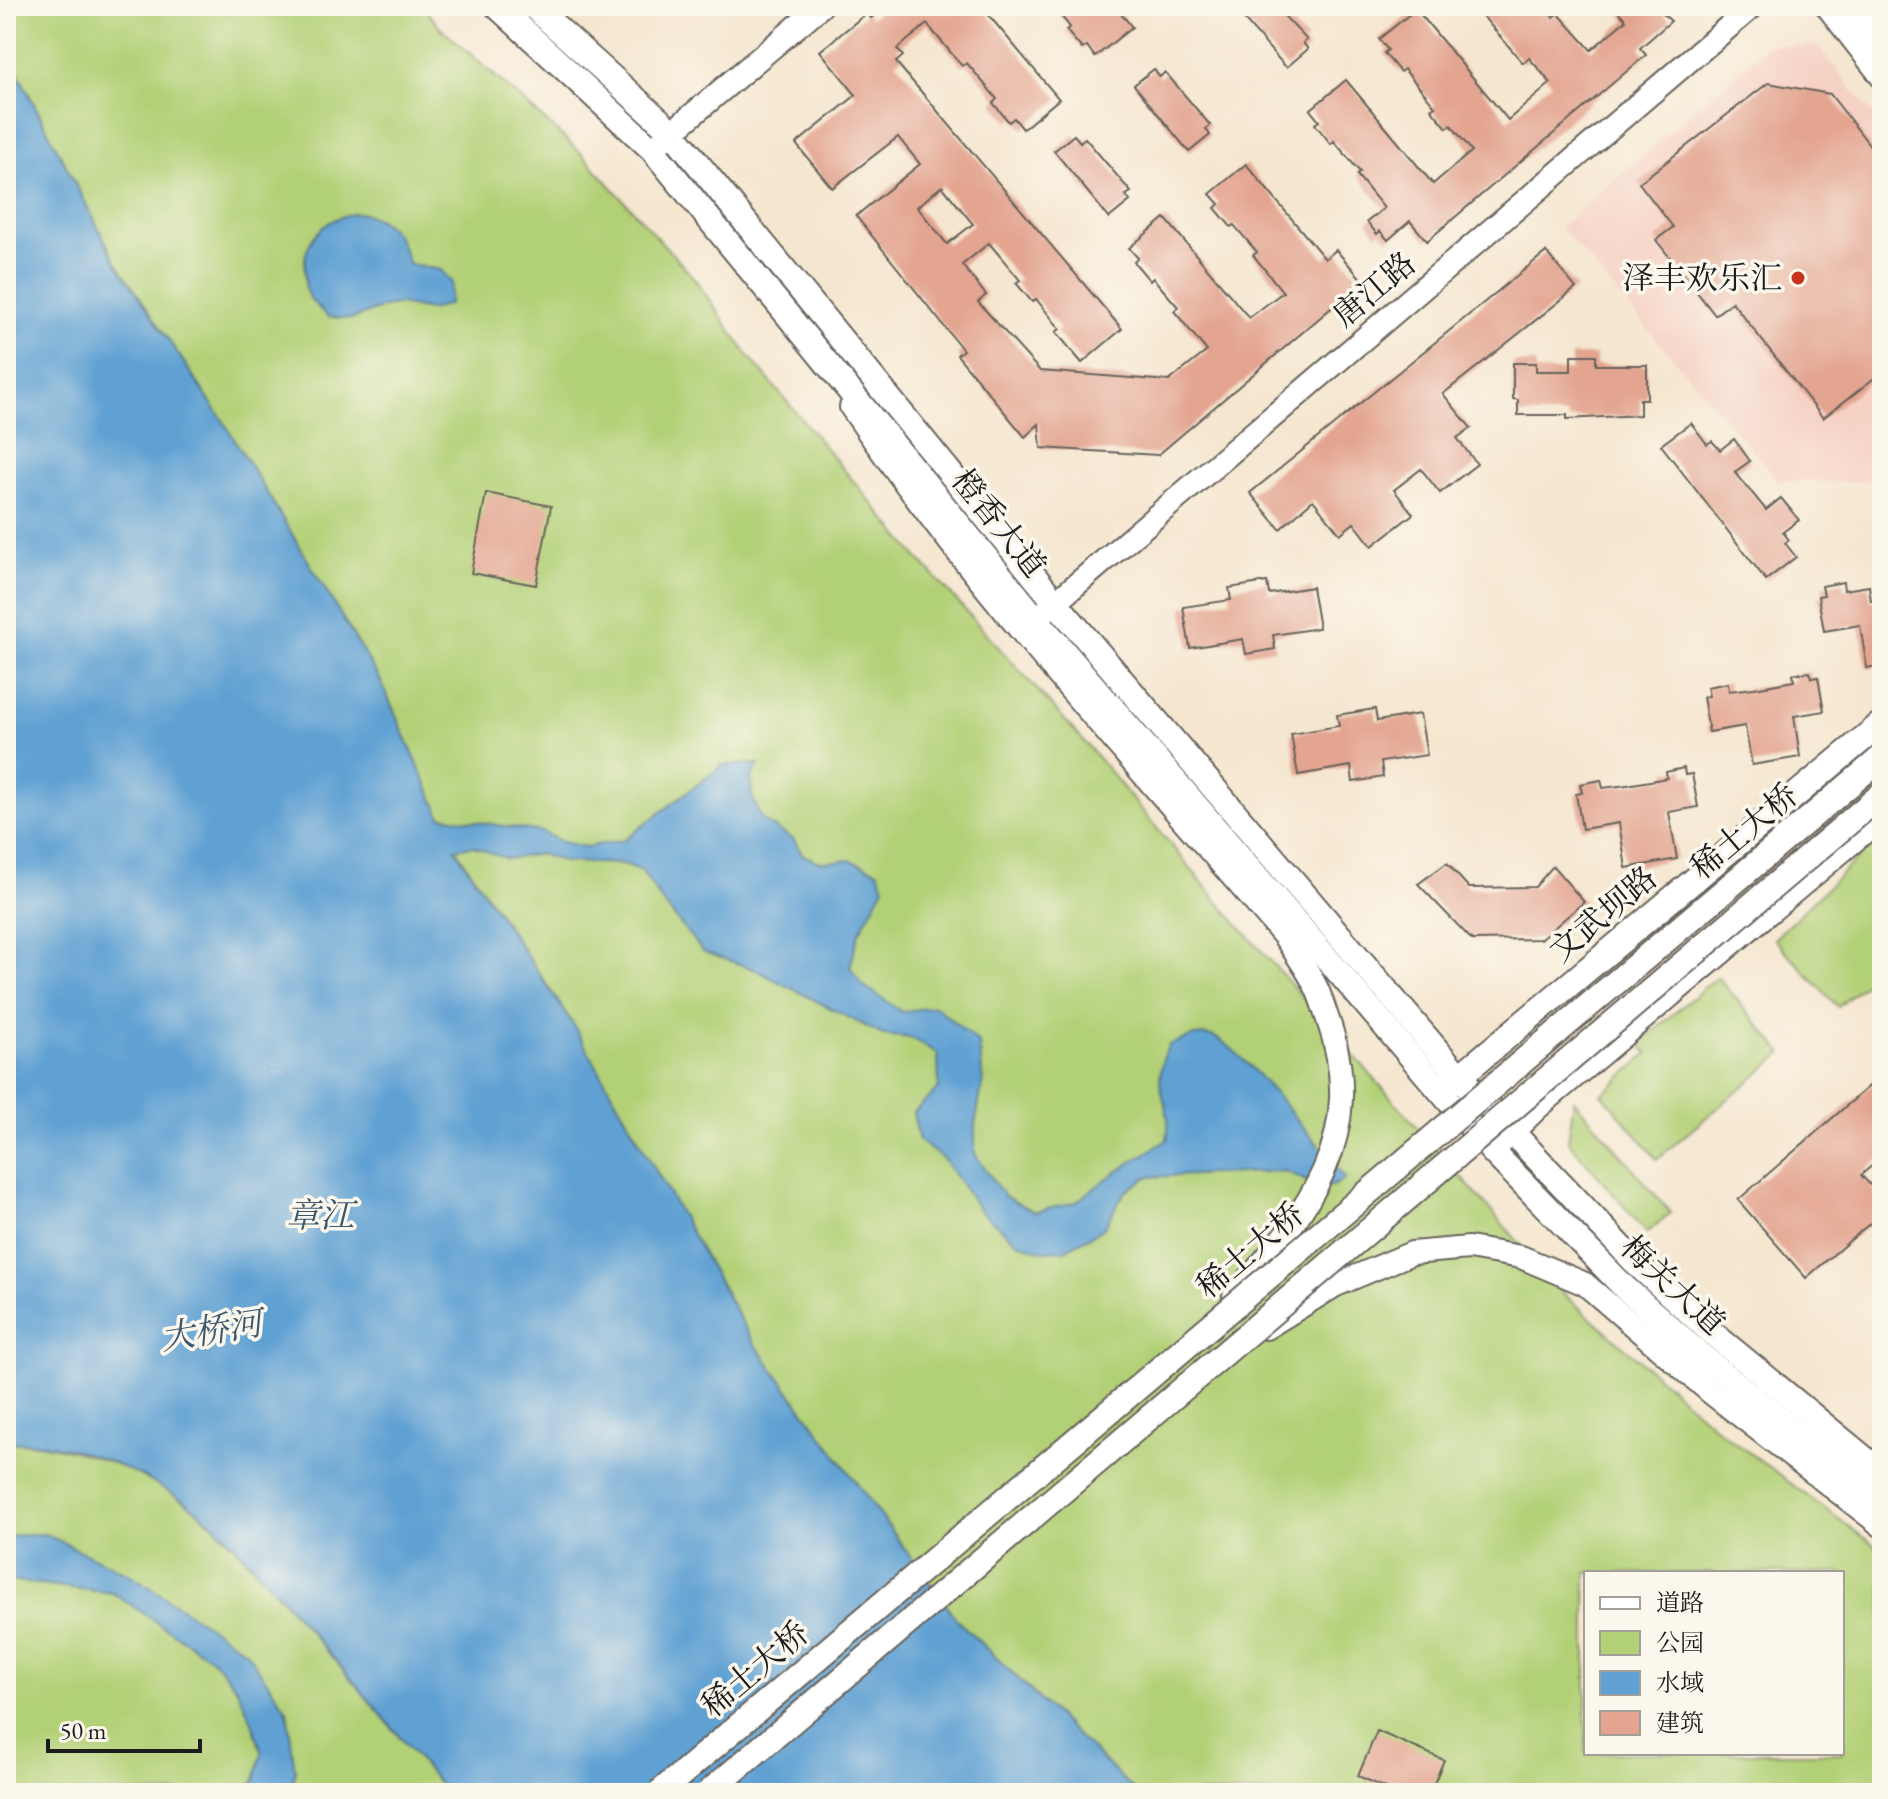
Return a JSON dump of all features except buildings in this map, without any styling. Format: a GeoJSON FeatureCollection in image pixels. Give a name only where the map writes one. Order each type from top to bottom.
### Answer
{"type":"FeatureCollection","features":[{"type":"Feature","properties":{"kind":"highway"},"geometry":{"type":"LineString","coordinates":[[1876,6],[1882,13]]}},
{"type":"Feature","properties":{"kind":"main road","name":"橙香大道"},"geometry":{"type":"LineString","coordinates":[[497,6],[652,149],[1036,619],[1440,1094]]}},
{"type":"Feature","properties":{"kind":"main road","name":"橙香大道"},"geometry":{"type":"LineString","coordinates":[[533,6],[672,132],[1056,603],[1459,1076]]}},
{"type":"Feature","properties":{"kind":"main road"},"geometry":{"type":"LineString","coordinates":[[1849,6],[1882,48]]}},
{"type":"Feature","properties":{"kind":"main road","name":"文武坝路"},"geometry":{"type":"LineString","coordinates":[[1440,1094],[1882,723]]}},
{"type":"Feature","properties":{"kind":"main road","name":"稀土大桥"},"geometry":{"type":"LineString","coordinates":[[659,1793],[1882,757]]}},
{"type":"Feature","properties":{"kind":"main road","name":"稀土大桥"},"geometry":{"type":"LineString","coordinates":[[708,1793],[1882,794]]}},
{"type":"Feature","properties":{"kind":"main road"},"geometry":{"type":"LineString","coordinates":[[1492,1151],[1882,816]]}},
{"type":"Feature","properties":{"kind":"main road","name":"梅关大道"},"geometry":{"type":"LineString","coordinates":[[1459,1076],[1639,1266],[1712,1333],[1882,1473]]}},
{"type":"Feature","properties":{"kind":"main road","name":"梅关大道"},"geometry":{"type":"LineString","coordinates":[[1440,1094],[1624,1287],[1697,1352],[1882,1503]]}},
{"type":"Feature","properties":{"kind":"street"},"geometry":{"type":"LineString","coordinates":[[652,149],[821,6]]}},
{"type":"Feature","properties":{"kind":"street","name":"唐江路"},"geometry":{"type":"LineString","coordinates":[[1036,619],[1753,6]]}},
{"type":"Feature","properties":{"kind":"street"},"geometry":{"type":"LineString","coordinates":[[1827,6],[1882,77]]}},
{"type":"Feature","properties":{"kind":"street"},"geometry":{"type":"LineString","coordinates":[[787,314],[905,486],[1041,653],[1284,936],[1315,983],[1341,1069],[1343,1100],[1338,1131],[1306,1207],[1274,1250],[1203,1332]]}},
{"type":"Feature","properties":{"kind":"street"},"geometry":{"type":"LineString","coordinates":[[1221,1356],[1336,1285],[1412,1253],[1469,1248],[1521,1257],[1585,1284],[1710,1392],[1882,1526]]}},
{"type":"Feature","properties":{"kind":"shaded area"},"geometry":{"type":"Polygon","coordinates":[[[1769,45],[1818,46],[1882,126],[1882,402],[1868,414],[1882,433],[1882,482],[1779,481],[1560,227],[1769,45]]]}},
{"type":"Feature","properties":{"kind":"green space"},"geometry":{"type":"Polygon","coordinates":[[[6,6],[422,6],[439,26],[581,153],[694,278],[747,354],[917,557],[1089,747],[1220,904],[1566,1296],[1721,1432],[1882,1551],[1882,1793],[1137,1793],[957,1620],[752,1340],[571,1021],[455,848],[380,680],[224,422],[116,262],[6,50],[6,6]]]}},
{"type":"Feature","properties":{"kind":"green space"},"geometry":{"type":"Polygon","coordinates":[[[1870,846],[1882,855],[1882,969],[1838,1007],[1774,939],[1870,846]]]}},
{"type":"Feature","properties":{"kind":"green space"},"geometry":{"type":"Polygon","coordinates":[[[1717,977],[1783,1053],[1657,1159],[1602,1094],[1648,1054],[1639,1043],[1717,977]]]}},
{"type":"Feature","properties":{"kind":"green space"},"geometry":{"type":"Polygon","coordinates":[[[1574,1100],[1671,1213],[1647,1233],[1568,1141],[1574,1100]]]}},
{"type":"Feature","properties":{"kind":"green space"},"geometry":{"type":"Polygon","coordinates":[[[21,1442],[78,1452],[113,1463],[148,1479],[199,1513],[257,1571],[447,1793],[6,1793],[6,1443],[21,1442]]]}},
{"type":"Feature","properties":{"kind":"water","name":"章江"},"geometry":{"type":"Polygon","coordinates":[[[6,50],[116,262],[224,422],[380,680],[441,816],[542,832],[562,842],[586,847],[624,840],[723,765],[759,764],[751,778],[752,797],[762,820],[793,839],[803,855],[820,862],[850,860],[878,871],[884,887],[859,933],[850,967],[863,985],[902,1012],[935,1006],[979,1043],[983,1081],[975,1125],[975,1154],[1004,1196],[1035,1212],[1076,1202],[1167,1140],[1167,1114],[1160,1072],[1163,1060],[1169,1045],[1200,1035],[1211,1036],[1241,1057],[1346,1179],[1332,1186],[1315,1185],[1285,1171],[1147,1177],[1125,1192],[1103,1229],[1065,1250],[1043,1251],[1019,1243],[981,1212],[943,1159],[919,1141],[913,1113],[939,1088],[938,1054],[912,1038],[883,1035],[754,969],[703,952],[663,903],[642,871],[624,864],[565,862],[540,854],[507,859],[473,846],[455,849],[571,1021],[752,1340],[957,1620],[1137,1793],[447,1793],[256,1568],[203,1516],[152,1482],[94,1456],[35,1443],[6,1443],[6,50]]]}},
{"type":"Feature","properties":{"kind":"water"},"geometry":{"type":"Polygon","coordinates":[[[363,213],[382,221],[394,231],[409,264],[441,270],[452,283],[449,304],[430,310],[399,304],[353,319],[328,317],[313,303],[307,293],[305,261],[313,239],[329,223],[351,214],[363,213]]]}},
{"type":"Feature","properties":{"kind":"water"},"geometry":{"type":"Polygon","coordinates":[[[45,1534],[133,1576],[246,1651],[287,1710],[295,1771],[292,1793],[246,1793],[255,1780],[262,1753],[236,1687],[213,1660],[113,1593],[6,1580],[6,1536],[45,1534]]]}},
{"type":"Feature","properties":{"kind":"place","name":"泽丰欢乐汇"},"geometry":{"type":"Point","coordinates":[1798,278]}},
{"type":"Feature","properties":{"kind":"water label","name":"大桥河"},"geometry":{"type":"Point","coordinates":[211,1330]}}]}
